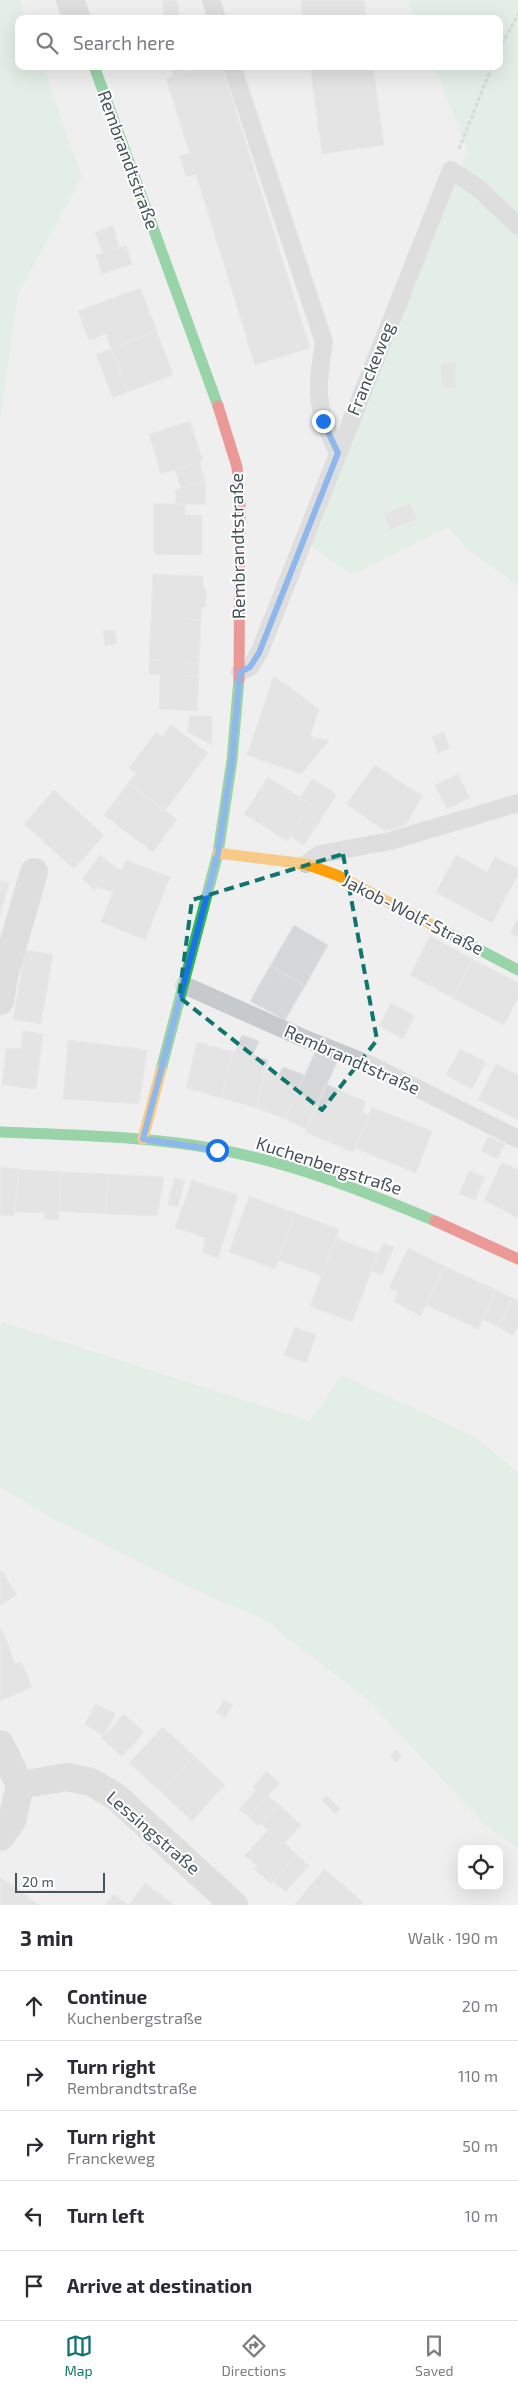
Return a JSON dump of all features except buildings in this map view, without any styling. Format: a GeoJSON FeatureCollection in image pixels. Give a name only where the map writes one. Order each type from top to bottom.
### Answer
{"type":"FeatureCollection","features":[{"type":"Feature","properties":{"kind":"street"},"geometry":{"type":"LineString","coordinates":[[70,0],[76,15]]}},
{"type":"Feature","properties":{"kind":"street","name":"Rembrandtstraße"},"geometry":{"type":"LineString","coordinates":[[95,70],[228,432],[237,467],[240,503],[240,672],[232,760],[218,853],[143,1139]]}},
{"type":"Feature","properties":{"kind":"street","name":"Jakob-Wolf-Straße"},"geometry":{"type":"LineString","coordinates":[[218,853],[306,864],[339,876],[518,970]]}},
{"type":"Feature","properties":{"kind":"street"},"geometry":{"type":"LineString","coordinates":[[0,1001],[5,972],[34,872]]}},
{"type":"Feature","properties":{"kind":"street","name":"Kuchenbergstraße"},"geometry":{"type":"LineString","coordinates":[[0,1132],[143,1139],[217,1150],[286,1166],[400,1207],[463,1233],[518,1259]]}},
{"type":"Feature","properties":{"kind":"street"},"geometry":{"type":"LineString","coordinates":[[0,1744],[20,1785],[12,1821],[0,1837]]}},
{"type":"Feature","properties":{"kind":"street","name":"Lessingstraße"},"geometry":{"type":"LineString","coordinates":[[20,1785],[67,1777],[91,1782],[115,1796],[234,1905]]}},
{"type":"Feature","properties":{"kind":"lane"},"geometry":{"type":"LineString","coordinates":[[210,0],[216,15]]}},
{"type":"Feature","properties":{"kind":"lane"},"geometry":{"type":"LineString","coordinates":[[233,70],[324,342],[318,385],[318,400],[323,421],[338,453]]}},
{"type":"Feature","properties":{"kind":"lane"},"geometry":{"type":"LineString","coordinates":[[451,170],[478,188],[518,226]]}},
{"type":"Feature","properties":{"kind":"lane","name":"Franckeweg"},"geometry":{"type":"LineString","coordinates":[[240,672],[250,667],[259,653],[451,170]]}},
{"type":"Feature","properties":{"kind":"lane","name":"Jakob-Wolf-Straße"},"geometry":{"type":"LineString","coordinates":[[306,864],[320,854],[390,840],[518,803]]}},
{"type":"Feature","properties":{"kind":"lane","name":"Rembrandtstraße"},"geometry":{"type":"LineString","coordinates":[[184,985],[371,1066],[518,1139]]}},
{"type":"Feature","properties":{"kind":"path"},"geometry":{"type":"LineString","coordinates":[[503,42],[518,14]]}},
{"type":"Feature","properties":{"kind":"path"},"geometry":{"type":"LineString","coordinates":[[451,170],[490,70]]}},
{"type":"Feature","properties":{"kind":"highlighted area"},"geometry":{"type":"Polygon","coordinates":[[[343,854],[377,1040],[322,1110],[179,997],[192,900],[343,854]]]}},
{"type":"Feature","properties":{"kind":"green space"},"geometry":{"type":"Polygon","coordinates":[[[0,0],[20,0],[25,15],[15,15],[15,70],[44,70],[82,177],[18,294],[0,419],[0,0]]]}},
{"type":"Feature","properties":{"kind":"green space"},"geometry":{"type":"Polygon","coordinates":[[[408,0],[518,0],[518,586],[470,551],[447,527],[351,575],[309,544],[456,183],[467,149],[436,70],[503,70],[503,15],[414,15],[408,0]]]}},
{"type":"Feature","properties":{"kind":"green space"},"geometry":{"type":"Polygon","coordinates":[[[2,1322],[309,1421],[342,1375],[475,1437],[518,1472],[518,1848],[484,1824],[367,1699],[263,1619],[191,1588],[60,1523],[0,1487],[0,1326],[2,1322]]]}},
{"type":"Feature","properties":{"kind":"traffic: fast"},"geometry":{"type":"LineString","coordinates":[[95,70],[218,406]]}},
{"type":"Feature","properties":{"kind":"traffic: fast"},"geometry":{"type":"LineString","coordinates":[[161,1070],[218,853],[232,760],[239,679]]}},
{"type":"Feature","properties":{"kind":"traffic: fast"},"geometry":{"type":"LineString","coordinates":[[440,929],[518,970]]}},
{"type":"Feature","properties":{"kind":"traffic: fast"},"geometry":{"type":"LineString","coordinates":[[0,1132],[162,1141],[216,1149],[300,1170],[382,1199],[435,1221]]}},
{"type":"Feature","properties":{"kind":"traffic: slow"},"geometry":{"type":"LineString","coordinates":[[218,853],[306,864],[339,876],[440,929]]}},
{"type":"Feature","properties":{"kind":"traffic: slow"},"geometry":{"type":"LineString","coordinates":[[143,1139],[161,1070]]}},
{"type":"Feature","properties":{"kind":"traffic: jam"},"geometry":{"type":"LineString","coordinates":[[218,406],[237,467],[240,503],[239,679]]}},
{"type":"Feature","properties":{"kind":"traffic: jam"},"geometry":{"type":"LineString","coordinates":[[435,1221],[518,1259]]}},
{"type":"Feature","properties":{"kind":"route"},"geometry":{"type":"LineString","coordinates":[[217,1150],[143,1139],[218,853],[232,760],[240,672],[250,667],[259,653],[338,453],[323,421]]}}]}
